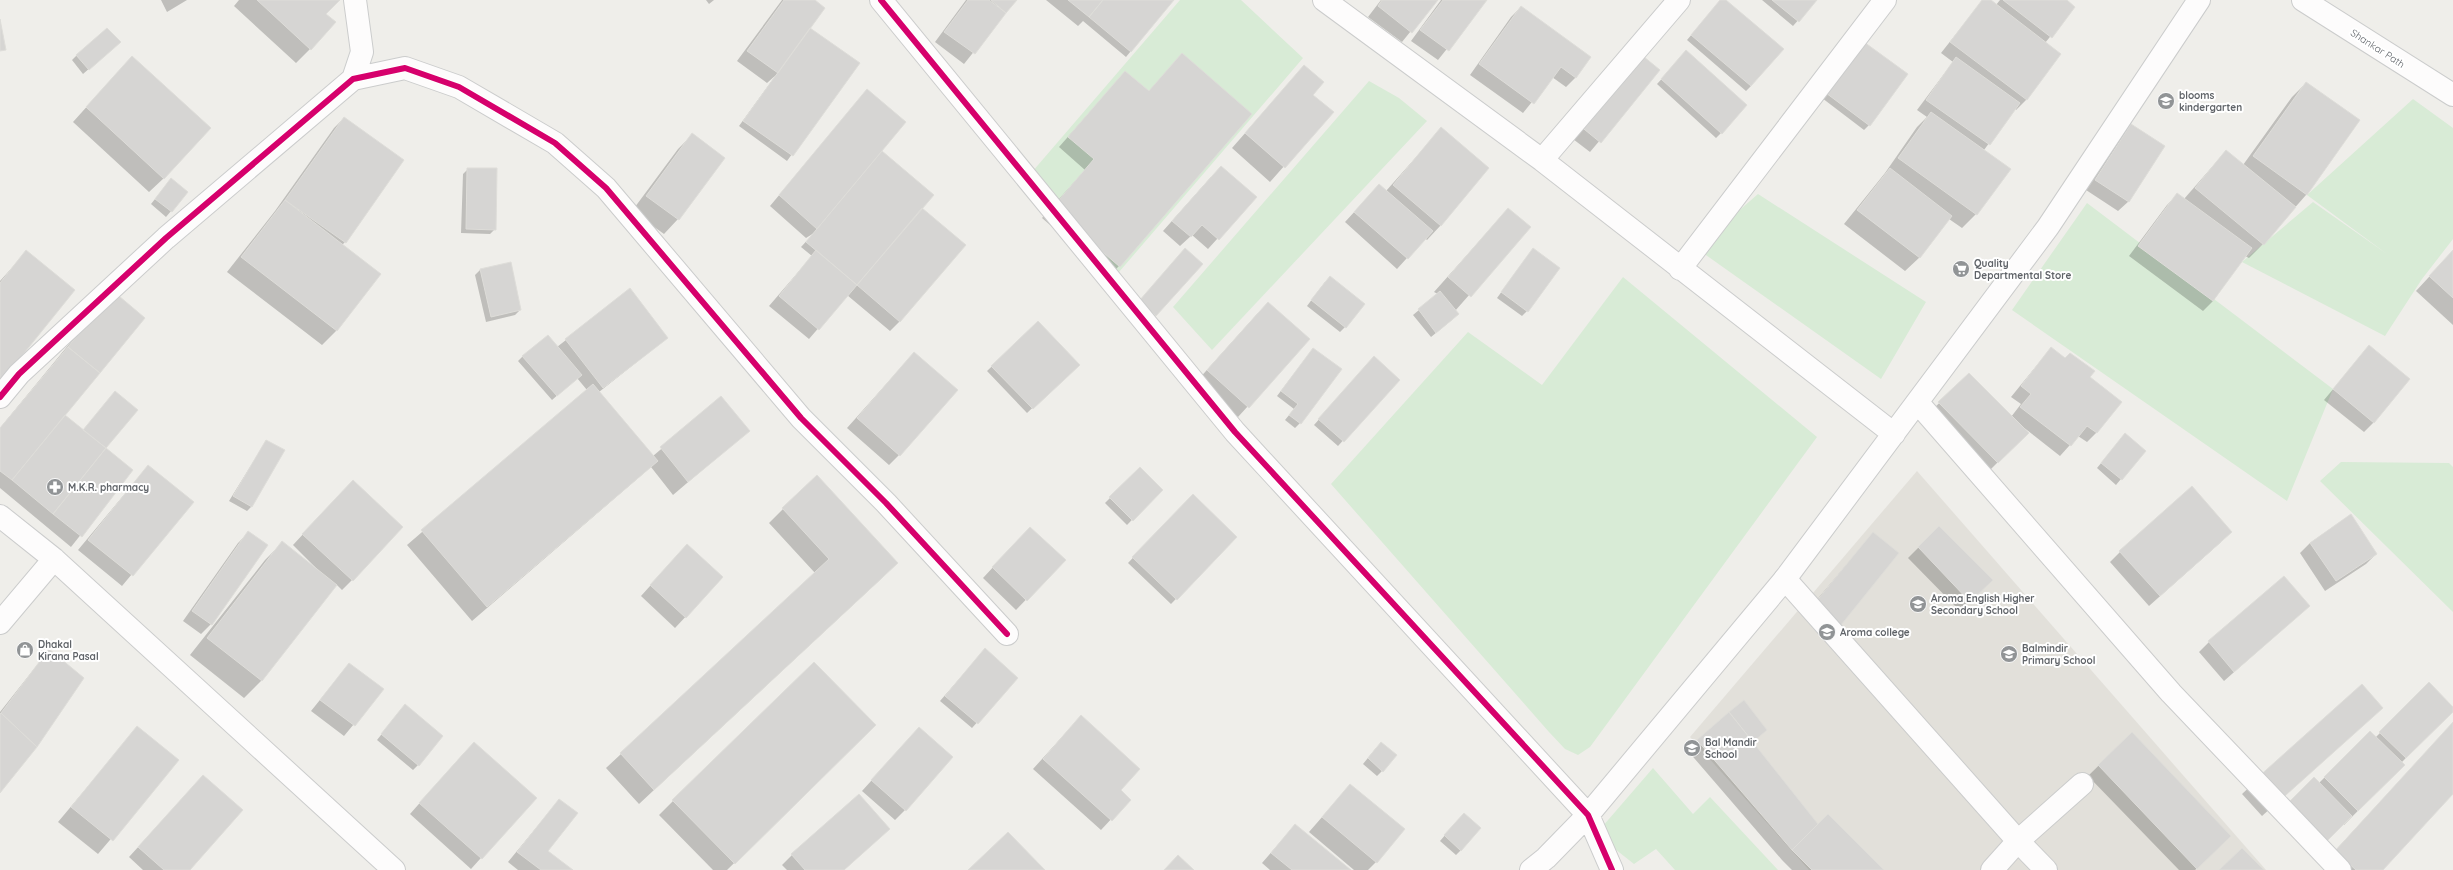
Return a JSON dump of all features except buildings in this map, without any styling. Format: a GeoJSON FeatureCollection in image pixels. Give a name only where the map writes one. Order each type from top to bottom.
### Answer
{"type":"FeatureCollection","features":[{"type":"Feature","properties":{"kind":"street"},"geometry":{"type":"LineString","coordinates":[[353,79],[362,52],[355,0]]}},
{"type":"Feature","properties":{"kind":"street"},"geometry":{"type":"LineString","coordinates":[[881,0],[1235,432],[1588,815],[1612,870]]}},
{"type":"Feature","properties":{"kind":"street"},"geometry":{"type":"LineString","coordinates":[[1324,0],[1542,160],[1894,434]]}},
{"type":"Feature","properties":{"kind":"street"},"geometry":{"type":"LineString","coordinates":[[1542,160],[1678,0]]}},
{"type":"Feature","properties":{"kind":"street"},"geometry":{"type":"LineString","coordinates":[[1680,268],[1885,0]]}},
{"type":"Feature","properties":{"kind":"street"},"geometry":{"type":"LineString","coordinates":[[1531,870],[1546,858],[1588,815],[1785,580],[1918,404],[2048,227],[2199,0]]}},
{"type":"Feature","properties":{"kind":"street","name":"Shankar Path"},"geometry":{"type":"LineString","coordinates":[[2303,0],[2453,95]]}},
{"type":"Feature","properties":{"kind":"street"},"geometry":{"type":"LineString","coordinates":[[0,397],[19,374],[166,238],[353,79],[405,68],[459,87],[556,143],[606,188],[800,418],[886,503],[1007,634]]}},
{"type":"Feature","properties":{"kind":"street"},"geometry":{"type":"LineString","coordinates":[[1918,404],[2171,693],[2340,870]]}},
{"type":"Feature","properties":{"kind":"street"},"geometry":{"type":"LineString","coordinates":[[0,516],[54,559],[387,868]]}},
{"type":"Feature","properties":{"kind":"street"},"geometry":{"type":"LineString","coordinates":[[0,623],[54,559]]}},
{"type":"Feature","properties":{"kind":"street"},"geometry":{"type":"LineString","coordinates":[[1785,580],[2018,841],[2046,870]]}},
{"type":"Feature","properties":{"kind":"street"},"geometry":{"type":"LineString","coordinates":[[1992,870],[2018,841],[2082,784]]}},
{"type":"Feature","properties":{"kind":"shaded area","name":"Aroma English Higher Secondary School"},"geometry":{"type":"Polygon","coordinates":[[[1917,471],[2266,870],[1809,870],[1690,737],[1917,471]]]}},
{"type":"Feature","properties":{"kind":"green space"},"geometry":{"type":"Polygon","coordinates":[[[1180,0],[1241,0],[1303,58],[1113,279],[1032,172],[1180,0]]]}},
{"type":"Feature","properties":{"kind":"green space"},"geometry":{"type":"Polygon","coordinates":[[[1369,81],[1399,98],[1427,121],[1212,350],[1173,307],[1369,81]]]}},
{"type":"Feature","properties":{"kind":"green space"},"geometry":{"type":"Polygon","coordinates":[[[2413,99],[2453,128],[2453,239],[2422,279],[2385,336],[2242,262],[2313,202],[2387,254],[2307,195],[2413,99]]]}},
{"type":"Feature","properties":{"kind":"green space"},"geometry":{"type":"Polygon","coordinates":[[[1758,194],[1926,302],[1881,379],[1696,248],[1758,194]]]}},
{"type":"Feature","properties":{"kind":"green space"},"geometry":{"type":"Polygon","coordinates":[[[2087,203],[2333,389],[2287,501],[2012,310],[2087,203]]]}},
{"type":"Feature","properties":{"kind":"green space"},"geometry":{"type":"Polygon","coordinates":[[[1623,277],[1817,437],[1590,747],[1578,755],[1565,749],[1549,732],[1331,484],[1468,332],[1542,385],[1623,277]]]}},
{"type":"Feature","properties":{"kind":"green space"},"geometry":{"type":"Polygon","coordinates":[[[2341,462],[2449,463],[2453,467],[2453,612],[2320,481],[2341,462]]]}},
{"type":"Feature","properties":{"kind":"green space"},"geometry":{"type":"Polygon","coordinates":[[[1653,768],[1693,814],[1710,797],[1778,870],[1675,870],[1656,849],[1634,864],[1596,834],[1653,768]]]}},
{"type":"Feature","properties":{"kind":"cycle path"},"geometry":{"type":"LineString","coordinates":[[881,0],[1235,432],[1588,815],[1612,870]]}},
{"type":"Feature","properties":{"kind":"cycle path"},"geometry":{"type":"LineString","coordinates":[[0,397],[19,374],[166,238],[353,79],[405,68],[459,87],[555,143],[606,188],[801,418],[886,503],[1007,634]]}},
{"type":"Feature","properties":{"kind":"place","name":"blooms kindergarten"},"geometry":{"type":"Point","coordinates":[2166,101]}},
{"type":"Feature","properties":{"kind":"place","name":"Quality Departmental Store"},"geometry":{"type":"Point","coordinates":[1961,269]}},
{"type":"Feature","properties":{"kind":"place","name":"M.K.R. pharmacy"},"geometry":{"type":"Point","coordinates":[55,487]}},
{"type":"Feature","properties":{"kind":"place","name":"Aroma English Higher Secondary School"},"geometry":{"type":"Point","coordinates":[1918,604]}},
{"type":"Feature","properties":{"kind":"place","name":"Aroma college"},"geometry":{"type":"Point","coordinates":[1827,632]}},
{"type":"Feature","properties":{"kind":"place","name":"Dhakal Kirana Pasal"},"geometry":{"type":"Point","coordinates":[25,650]}},
{"type":"Feature","properties":{"kind":"place","name":"Balmindir Primary School"},"geometry":{"type":"Point","coordinates":[2009,654]}},
{"type":"Feature","properties":{"kind":"place","name":"Bal Mandir School"},"geometry":{"type":"Point","coordinates":[1692,748]}}]}
